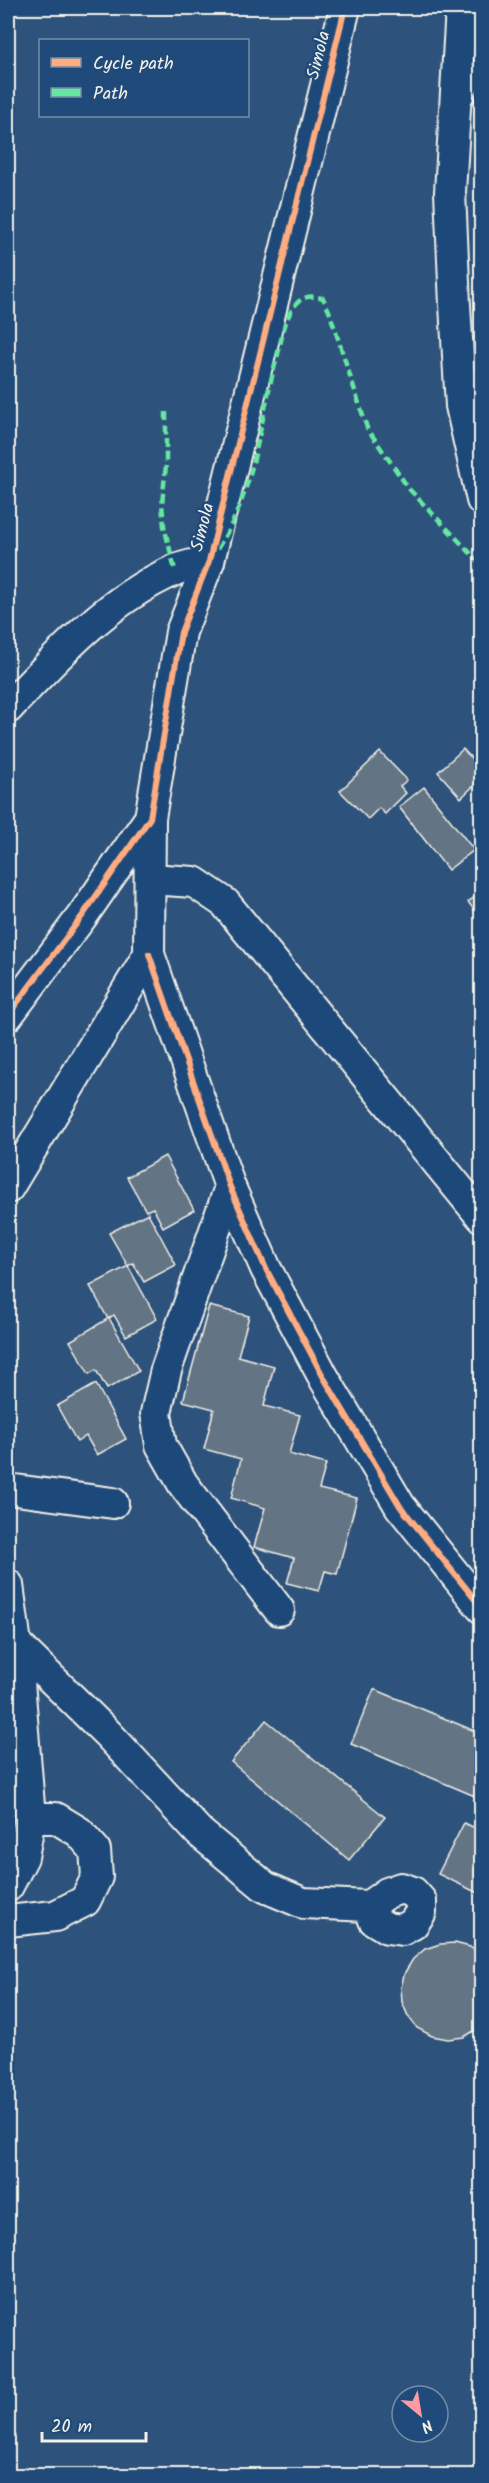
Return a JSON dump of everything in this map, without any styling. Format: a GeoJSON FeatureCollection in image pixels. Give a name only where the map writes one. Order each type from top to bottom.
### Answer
{"type":"FeatureCollection","features":[{"type":"Feature","properties":{"kind":"street","name":"Simola"},"geometry":{"type":"LineString","coordinates":[[8,1015],[83,915],[150,818],[181,632],[209,561],[345,8]]}},
{"type":"Feature","properties":{"kind":"street"},"geometry":{"type":"LineString","coordinates":[[461,8],[450,192],[461,406],[482,500]]}},
{"type":"Feature","properties":{"kind":"street"},"geometry":{"type":"LineString","coordinates":[[8,708],[62,651],[98,618],[131,594],[175,570],[209,561]]}},
{"type":"Feature","properties":{"kind":"street"},"geometry":{"type":"LineString","coordinates":[[150,818],[149,954],[230,1187],[266,1269],[324,1378],[400,1506],[482,1608]]}},
{"type":"Feature","properties":{"kind":"street"},"geometry":{"type":"LineString","coordinates":[[150,879],[194,882],[225,903],[482,1216]]}},
{"type":"Feature","properties":{"kind":"street"},"geometry":{"type":"LineString","coordinates":[[8,1188],[149,954]]}},
{"type":"Feature","properties":{"kind":"street"},"geometry":{"type":"LineString","coordinates":[[230,1187],[166,1370],[156,1413],[161,1445],[183,1484],[279,1610]]}},
{"type":"Feature","properties":{"kind":"street"},"geometry":{"type":"LineString","coordinates":[[8,1489],[113,1503]]}},
{"type":"Feature","properties":{"kind":"street"},"geometry":{"type":"LineString","coordinates":[[8,1585],[16,1644],[30,1818],[23,1857],[8,1886]]}},
{"type":"Feature","properties":{"kind":"street"},"geometry":{"type":"LineString","coordinates":[[16,1644],[108,1734],[199,1832],[265,1887],[303,1903],[369,1906]]}},
{"type":"Feature","properties":{"kind":"street"},"geometry":{"type":"LineString","coordinates":[[8,1921],[46,1917],[65,1911],[85,1901],[98,1877],[95,1850],[79,1832],[56,1818],[30,1818]]}},
{"type":"Feature","properties":{"kind":"lane"},"geometry":{"type":"LineString","coordinates":[[453,121],[482,63]]}},
{"type":"Feature","properties":{"kind":"building"},"geometry":{"type":"Polygon","coordinates":[[[463,749],[482,770],[482,778],[461,798],[438,772],[463,749]]]}},
{"type":"Feature","properties":{"kind":"building"},"geometry":{"type":"Polygon","coordinates":[[[380,752],[407,780],[400,786],[406,793],[385,814],[379,808],[368,819],[340,791],[380,752]]]}},
{"type":"Feature","properties":{"kind":"building"},"geometry":{"type":"Polygon","coordinates":[[[424,787],[474,850],[448,870],[399,807],[424,787]]]}},
{"type":"Feature","properties":{"kind":"building"},"geometry":{"type":"Polygon","coordinates":[[[482,892],[482,920],[468,902],[482,892]]]}},
{"type":"Feature","properties":{"kind":"building"},"geometry":{"type":"Polygon","coordinates":[[[165,1156],[194,1210],[163,1227],[153,1208],[146,1211],[127,1177],[165,1156]]]}},
{"type":"Feature","properties":{"kind":"building"},"geometry":{"type":"Polygon","coordinates":[[[148,1213],[176,1265],[144,1282],[133,1263],[128,1266],[109,1233],[148,1213]]]}},
{"type":"Feature","properties":{"kind":"building"},"geometry":{"type":"Polygon","coordinates":[[[128,1266],[157,1319],[126,1336],[114,1315],[108,1319],[90,1286],[128,1266]]]}},
{"type":"Feature","properties":{"kind":"building"},"geometry":{"type":"Polygon","coordinates":[[[209,1306],[249,1316],[238,1356],[274,1366],[264,1406],[300,1415],[289,1454],[326,1464],[319,1489],[357,1498],[337,1574],[325,1571],[319,1591],[287,1583],[294,1558],[254,1547],[265,1508],[231,1498],[241,1459],[204,1449],[214,1409],[183,1401],[209,1306]]]}},
{"type":"Feature","properties":{"kind":"building"},"geometry":{"type":"Polygon","coordinates":[[[109,1318],[139,1371],[107,1389],[96,1370],[89,1374],[70,1341],[109,1318]]]}},
{"type":"Feature","properties":{"kind":"building"},"geometry":{"type":"Polygon","coordinates":[[[96,1384],[126,1439],[97,1455],[86,1436],[77,1442],[57,1406],[96,1384]]]}},
{"type":"Feature","properties":{"kind":"building"},"geometry":{"type":"Polygon","coordinates":[[[374,1689],[482,1734],[482,1799],[351,1744],[374,1689]]]}},
{"type":"Feature","properties":{"kind":"building"},"geometry":{"type":"Polygon","coordinates":[[[266,1720],[385,1817],[349,1860],[231,1762],[266,1720]]]}},
{"type":"Feature","properties":{"kind":"building"},"geometry":{"type":"Polygon","coordinates":[[[464,1823],[482,1831],[482,1895],[438,1874],[464,1823]]]}},
{"type":"Feature","properties":{"kind":"building"},"geometry":{"type":"Polygon","coordinates":[[[455,1943],[470,1947],[482,1956],[482,2026],[464,2037],[448,2039],[432,2036],[417,2028],[402,2002],[401,1987],[405,1972],[413,1959],[425,1949],[440,1944],[455,1943]]]}},
{"type":"Feature","properties":{"kind":"marked path"},"geometry":{"type":"LineString","coordinates":[[217,549],[230,527],[248,479],[287,320],[297,303],[306,297],[312,297],[323,298],[329,311],[367,428],[409,489],[482,565]]}},
{"type":"Feature","properties":{"kind":"marked path"},"geometry":{"type":"LineString","coordinates":[[166,412],[166,465],[162,504],[164,526],[175,570]]}},
{"type":"Feature","properties":{"kind":"cycle path"},"geometry":{"type":"LineString","coordinates":[[8,1015],[83,915],[150,818],[181,632],[209,561],[345,8]]}},
{"type":"Feature","properties":{"kind":"cycle path"},"geometry":{"type":"LineString","coordinates":[[149,954],[230,1187],[266,1269],[324,1378],[400,1506],[482,1608]]}}]}
